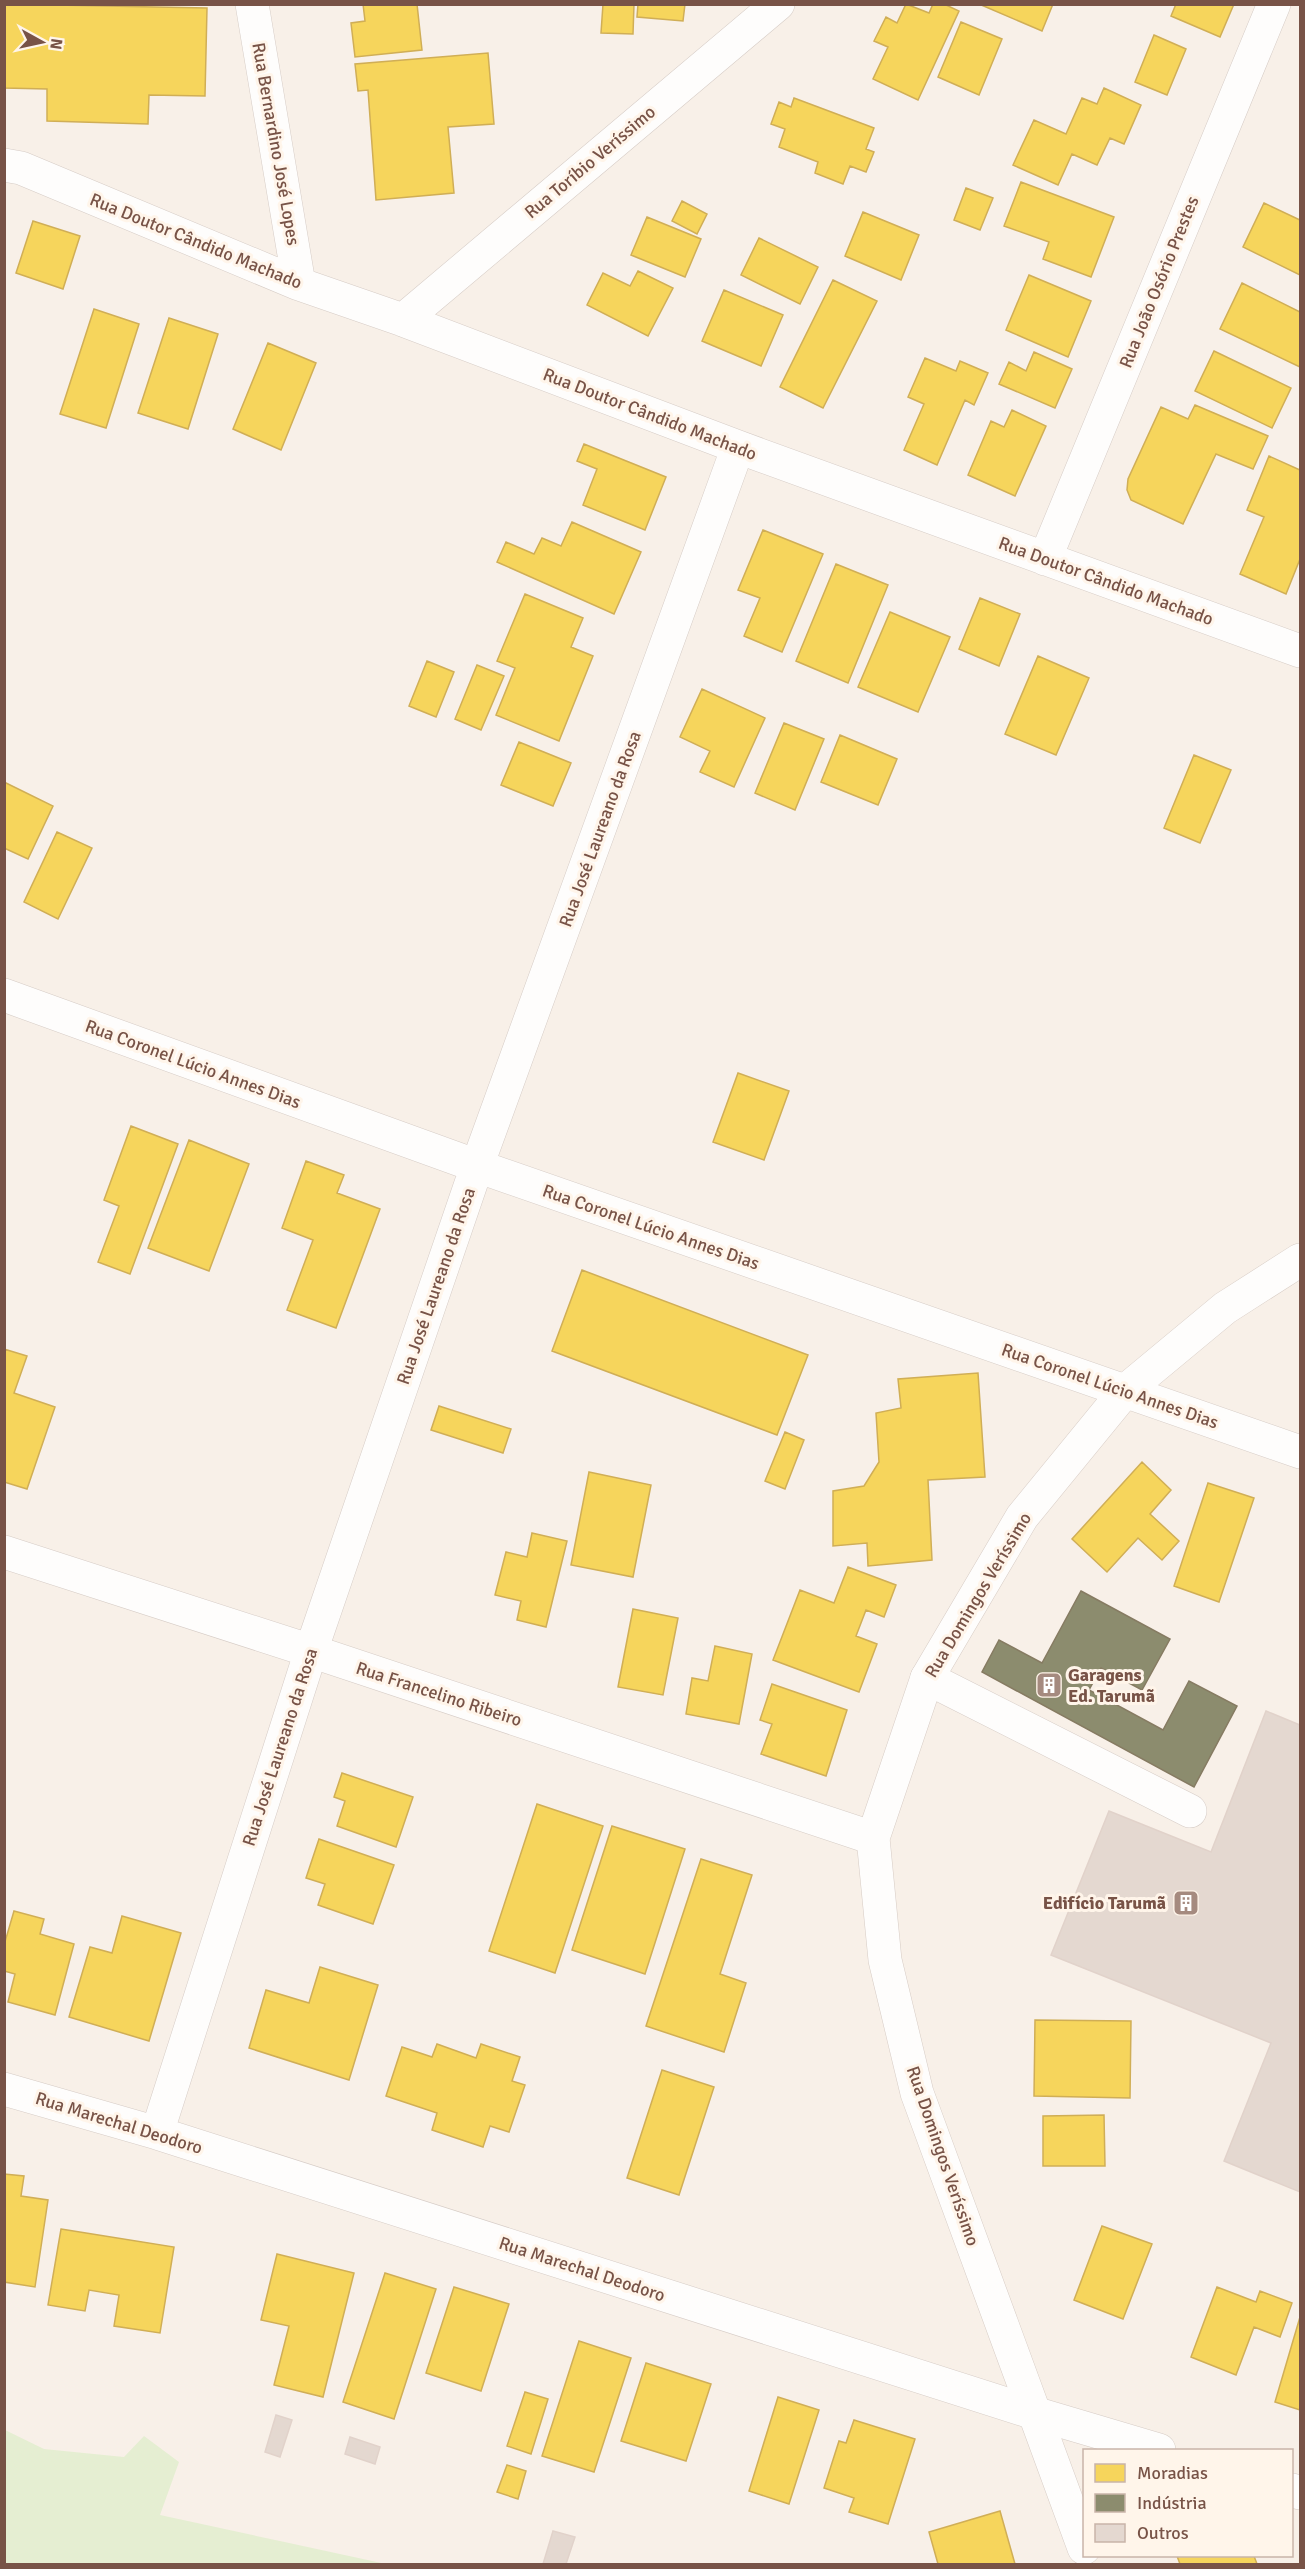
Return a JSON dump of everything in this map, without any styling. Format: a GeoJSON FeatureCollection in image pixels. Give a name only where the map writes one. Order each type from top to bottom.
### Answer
{"type":"FeatureCollection","features":[{"type":"Feature","properties":{"kind":"street","name":"Rua Bernardino José Lopes"},"geometry":{"type":"LineString","coordinates":[[252,4],[299,284]]}},
{"type":"Feature","properties":{"kind":"street","name":"Rua Toríbio Veríssimo"},"geometry":{"type":"LineString","coordinates":[[403,320],[778,4]]}},
{"type":"Feature","properties":{"kind":"street","name":"Rua João Osório Prestes"},"geometry":{"type":"LineString","coordinates":[[1045,559],[1274,4]]}},
{"type":"Feature","properties":{"kind":"street","name":"Rua Doutor Cândido Machado"},"geometry":{"type":"LineString","coordinates":[[4,165],[21,168],[299,284],[403,320],[738,447],[1300,651]]}},
{"type":"Feature","properties":{"kind":"street","name":"Rua José Laureano da Rosa"},"geometry":{"type":"LineString","coordinates":[[157,2133],[311,1651],[477,1167],[738,447]]}},
{"type":"Feature","properties":{"kind":"street","name":"Rua Coronel Lúcio Annes Dias"},"geometry":{"type":"LineString","coordinates":[[4,995],[477,1167],[1300,1452]]}},
{"type":"Feature","properties":{"kind":"street","name":"Rua Domingos Veríssimo"},"geometry":{"type":"LineString","coordinates":[[1083,2545],[917,2093],[885,1960],[873,1838],[927,1678],[1022,1517],[1125,1391],[1225,1308],[1300,1260]]}},
{"type":"Feature","properties":{"kind":"street","name":"Rua Francelino Ribeiro"},"geometry":{"type":"LineString","coordinates":[[4,1552],[311,1651],[873,1838]]}},
{"type":"Feature","properties":{"kind":"street"},"geometry":{"type":"LineString","coordinates":[[927,1678],[1190,1811]]}},
{"type":"Feature","properties":{"kind":"street","name":"Rua Marechal Deodoro"},"geometry":{"type":"LineString","coordinates":[[4,2089],[157,2133],[1152,2449]]}},
{"type":"Feature","properties":{"kind":"green space"},"geometry":{"type":"Polygon","coordinates":[[[5,2430],[44,2449],[124,2457],[144,2436],[179,2462],[160,2515],[386,2564],[5,2564],[5,2430]]]}},
{"type":"Feature","properties":{"kind":"building: Moradias"},"geometry":{"type":"Polygon","coordinates":[[[4,4],[207,8],[205,96],[149,95],[148,124],[47,121],[47,89],[4,88],[4,4]]]}},
{"type":"Feature","properties":{"kind":"building: Moradias"},"geometry":{"type":"Polygon","coordinates":[[[363,4],[417,4],[422,50],[355,57],[351,23],[365,21],[363,4]]]}},
{"type":"Feature","properties":{"kind":"building: Moradias"},"geometry":{"type":"Polygon","coordinates":[[[603,4],[634,4],[633,34],[601,33],[603,4]]]}},
{"type":"Feature","properties":{"kind":"building: Moradias"},"geometry":{"type":"Polygon","coordinates":[[[638,4],[685,4],[683,21],[637,17],[638,4]]]}},
{"type":"Feature","properties":{"kind":"building: Moradias"},"geometry":{"type":"Polygon","coordinates":[[[906,4],[929,13],[933,4],[944,4],[959,11],[918,100],[873,79],[888,47],[874,41],[886,17],[897,23],[906,4]]]}},
{"type":"Feature","properties":{"kind":"building: Moradias"},"geometry":{"type":"Polygon","coordinates":[[[979,4],[1053,4],[1042,31],[979,4]]]}},
{"type":"Feature","properties":{"kind":"building: Moradias"},"geometry":{"type":"Polygon","coordinates":[[[1176,4],[1234,4],[1220,37],[1171,16],[1176,4]]]}},
{"type":"Feature","properties":{"kind":"building: Moradias"},"geometry":{"type":"Polygon","coordinates":[[[961,22],[1002,39],[979,95],[938,77],[961,22]]]}},
{"type":"Feature","properties":{"kind":"building: Moradias"},"geometry":{"type":"Polygon","coordinates":[[[1154,35],[1186,49],[1167,95],[1135,82],[1154,35]]]}},
{"type":"Feature","properties":{"kind":"building: Moradias"},"geometry":{"type":"Polygon","coordinates":[[[488,53],[494,124],[448,127],[454,193],[376,200],[368,90],[358,91],[355,64],[488,53]]]}},
{"type":"Feature","properties":{"kind":"building: Moradias"},"geometry":{"type":"Polygon","coordinates":[[[1104,88],[1141,105],[1124,144],[1110,138],[1097,165],[1072,154],[1058,185],[1013,165],[1034,120],[1066,134],[1082,98],[1097,104],[1104,88]]]}},
{"type":"Feature","properties":{"kind":"building: Moradias"},"geometry":{"type":"Polygon","coordinates":[[[794,98],[874,128],[866,149],[874,152],[866,172],[850,166],[843,184],[815,173],[818,162],[779,147],[785,129],[771,124],[779,102],[791,107],[794,98]]]}},
{"type":"Feature","properties":{"kind":"building: Moradias"},"geometry":{"type":"Polygon","coordinates":[[[1021,182],[1114,217],[1091,277],[1043,259],[1049,242],[1004,226],[1021,182]]]}},
{"type":"Feature","properties":{"kind":"building: Moradias"},"geometry":{"type":"Polygon","coordinates":[[[966,188],[993,198],[980,230],[954,220],[966,188]]]}},
{"type":"Feature","properties":{"kind":"building: Moradias"},"geometry":{"type":"Polygon","coordinates":[[[682,201],[707,214],[697,234],[672,221],[682,201]]]}},
{"type":"Feature","properties":{"kind":"building: Moradias"},"geometry":{"type":"Polygon","coordinates":[[[1264,203],[1300,220],[1300,275],[1243,247],[1264,203]]]}},
{"type":"Feature","properties":{"kind":"building: Moradias"},"geometry":{"type":"Polygon","coordinates":[[[863,212],[919,235],[901,280],[845,256],[863,212]]]}},
{"type":"Feature","properties":{"kind":"building: Moradias"},"geometry":{"type":"Polygon","coordinates":[[[647,217],[701,239],[685,277],[631,255],[647,217]]]}},
{"type":"Feature","properties":{"kind":"building: Moradias"},"geometry":{"type":"Polygon","coordinates":[[[33,221],[80,236],[63,289],[16,273],[33,221]]]}},
{"type":"Feature","properties":{"kind":"building: Moradias"},"geometry":{"type":"Polygon","coordinates":[[[759,238],[818,267],[800,304],[741,275],[759,238]]]}},
{"type":"Feature","properties":{"kind":"building: Moradias"},"geometry":{"type":"Polygon","coordinates":[[[638,271],[673,288],[648,336],[587,305],[603,273],[630,286],[638,271]]]}},
{"type":"Feature","properties":{"kind":"building: Moradias"},"geometry":{"type":"Polygon","coordinates":[[[1029,275],[1091,301],[1068,357],[1006,330],[1029,275]]]}},
{"type":"Feature","properties":{"kind":"building: Moradias"},"geometry":{"type":"Polygon","coordinates":[[[833,280],[877,301],[823,408],[780,387],[833,280]]]}},
{"type":"Feature","properties":{"kind":"building: Moradias"},"geometry":{"type":"Polygon","coordinates":[[[1242,283],[1300,312],[1300,367],[1220,329],[1242,283]]]}},
{"type":"Feature","properties":{"kind":"building: Moradias"},"geometry":{"type":"Polygon","coordinates":[[[724,290],[783,315],[761,366],[702,341],[724,290]]]}},
{"type":"Feature","properties":{"kind":"building: Moradias"},"geometry":{"type":"Polygon","coordinates":[[[94,309],[139,324],[106,428],[60,414],[94,309]]]}},
{"type":"Feature","properties":{"kind":"building: Moradias"},"geometry":{"type":"Polygon","coordinates":[[[169,318],[218,334],[188,429],[138,413],[169,318]]]}},
{"type":"Feature","properties":{"kind":"building: Moradias"},"geometry":{"type":"Polygon","coordinates":[[[268,343],[316,363],[281,450],[233,429],[268,343]]]}},
{"type":"Feature","properties":{"kind":"building: Moradias"},"geometry":{"type":"Polygon","coordinates":[[[1214,351],[1291,388],[1272,428],[1195,391],[1214,351]]]}},
{"type":"Feature","properties":{"kind":"building: Moradias"},"geometry":{"type":"Polygon","coordinates":[[[1034,352],[1072,369],[1055,408],[999,384],[1009,362],[1026,371],[1034,352]]]}},
{"type":"Feature","properties":{"kind":"building: Moradias"},"geometry":{"type":"Polygon","coordinates":[[[925,358],[956,371],[960,361],[988,373],[974,405],[965,400],[937,465],[904,450],[924,404],[908,397],[925,358]]]}},
{"type":"Feature","properties":{"kind":"building: Moradias"},"geometry":{"type":"Polygon","coordinates":[[[1195,405],[1268,436],[1253,469],[1216,454],[1183,524],[1131,500],[1127,490],[1128,479],[1161,407],[1188,419],[1195,405]]]}},
{"type":"Feature","properties":{"kind":"building: Moradias"},"geometry":{"type":"Polygon","coordinates":[[[1012,410],[1046,426],[1015,496],[968,475],[991,421],[1004,427],[1012,410]]]}},
{"type":"Feature","properties":{"kind":"building: Moradias"},"geometry":{"type":"Polygon","coordinates":[[[584,444],[666,477],[645,530],[583,505],[597,469],[577,461],[584,444]]]}},
{"type":"Feature","properties":{"kind":"building: Moradias"},"geometry":{"type":"Polygon","coordinates":[[[1269,456],[1300,470],[1300,559],[1286,594],[1240,574],[1264,517],[1247,510],[1269,456]]]}},
{"type":"Feature","properties":{"kind":"building: Moradias"},"geometry":{"type":"Polygon","coordinates":[[[572,522],[641,552],[614,614],[497,562],[506,542],[534,554],[542,538],[561,546],[572,522]]]}},
{"type":"Feature","properties":{"kind":"building: Moradias"},"geometry":{"type":"Polygon","coordinates":[[[763,530],[823,554],[782,652],[744,636],[760,598],[738,590],[763,530]]]}},
{"type":"Feature","properties":{"kind":"building: Moradias"},"geometry":{"type":"Polygon","coordinates":[[[836,564],[888,585],[848,683],[796,661],[836,564]]]}},
{"type":"Feature","properties":{"kind":"building: Moradias"},"geometry":{"type":"Polygon","coordinates":[[[525,594],[583,618],[571,647],[593,656],[559,741],[496,715],[515,668],[497,661],[525,594]]]}},
{"type":"Feature","properties":{"kind":"building: Moradias"},"geometry":{"type":"Polygon","coordinates":[[[980,598],[1020,614],[999,666],[959,649],[980,598]]]}},
{"type":"Feature","properties":{"kind":"building: Moradias"},"geometry":{"type":"Polygon","coordinates":[[[890,612],[950,637],[918,712],[858,687],[890,612]]]}},
{"type":"Feature","properties":{"kind":"building: Moradias"},"geometry":{"type":"Polygon","coordinates":[[[1038,656],[1089,678],[1056,755],[1005,734],[1038,656]]]}},
{"type":"Feature","properties":{"kind":"building: Moradias"},"geometry":{"type":"Polygon","coordinates":[[[427,661],[454,672],[436,717],[409,706],[427,661]]]}},
{"type":"Feature","properties":{"kind":"building: Moradias"},"geometry":{"type":"Polygon","coordinates":[[[477,665],[504,676],[481,730],[455,719],[477,665]]]}},
{"type":"Feature","properties":{"kind":"building: Moradias"},"geometry":{"type":"Polygon","coordinates":[[[702,689],[765,718],[734,787],[700,772],[710,751],[680,737],[702,689]]]}},
{"type":"Feature","properties":{"kind":"building: Moradias"},"geometry":{"type":"Polygon","coordinates":[[[784,723],[824,739],[795,810],[755,793],[784,723]]]}},
{"type":"Feature","properties":{"kind":"building: Moradias"},"geometry":{"type":"Polygon","coordinates":[[[840,735],[897,759],[878,805],[821,782],[840,735]]]}},
{"type":"Feature","properties":{"kind":"building: Moradias"},"geometry":{"type":"Polygon","coordinates":[[[519,742],[571,763],[553,806],[501,785],[519,742]]]}},
{"type":"Feature","properties":{"kind":"building: Moradias"},"geometry":{"type":"Polygon","coordinates":[[[1194,755],[1231,770],[1200,843],[1164,828],[1194,755]]]}},
{"type":"Feature","properties":{"kind":"building: Moradias"},"geometry":{"type":"Polygon","coordinates":[[[4,782],[53,806],[28,859],[4,848],[4,782]]]}},
{"type":"Feature","properties":{"kind":"building: Moradias"},"geometry":{"type":"Polygon","coordinates":[[[57,832],[92,848],[58,919],[24,902],[57,832]]]}},
{"type":"Feature","properties":{"kind":"building: Moradias"},"geometry":{"type":"Polygon","coordinates":[[[738,1073],[789,1091],[764,1160],[713,1142],[738,1073]]]}},
{"type":"Feature","properties":{"kind":"building: Moradias"},"geometry":{"type":"Polygon","coordinates":[[[131,1126],[178,1144],[130,1274],[98,1262],[119,1206],[104,1200],[131,1126]]]}},
{"type":"Feature","properties":{"kind":"building: Moradias"},"geometry":{"type":"Polygon","coordinates":[[[189,1140],[249,1164],[209,1271],[148,1248],[189,1140]]]}},
{"type":"Feature","properties":{"kind":"building: Moradias"},"geometry":{"type":"Polygon","coordinates":[[[306,1161],[344,1175],[337,1193],[380,1209],[336,1328],[287,1310],[313,1240],[282,1228],[306,1161]]]}},
{"type":"Feature","properties":{"kind":"building: Moradias"},"geometry":{"type":"Polygon","coordinates":[[[582,1270],[808,1355],[777,1435],[552,1351],[582,1270]]]}},
{"type":"Feature","properties":{"kind":"building: Moradias"},"geometry":{"type":"Polygon","coordinates":[[[4,1349],[27,1356],[14,1393],[55,1407],[27,1489],[4,1482],[4,1349]]]}},
{"type":"Feature","properties":{"kind":"building: Moradias"},"geometry":{"type":"Polygon","coordinates":[[[978,1373],[985,1477],[928,1480],[932,1560],[868,1566],[867,1543],[833,1546],[833,1491],[864,1486],[879,1462],[876,1413],[901,1408],[898,1379],[978,1373]]]}},
{"type":"Feature","properties":{"kind":"building: Moradias"},"geometry":{"type":"Polygon","coordinates":[[[439,1406],[511,1429],[503,1453],[431,1430],[439,1406]]]}},
{"type":"Feature","properties":{"kind":"building: Moradias"},"geometry":{"type":"Polygon","coordinates":[[[785,1432],[804,1440],[785,1489],[765,1481],[785,1432]]]}},
{"type":"Feature","properties":{"kind":"building: Moradias"},"geometry":{"type":"Polygon","coordinates":[[[1142,1462],[1171,1490],[1150,1514],[1179,1541],[1162,1560],[1138,1538],[1107,1572],[1072,1539],[1142,1462]]]}},
{"type":"Feature","properties":{"kind":"building: Moradias"},"geometry":{"type":"Polygon","coordinates":[[[589,1472],[651,1485],[633,1577],[571,1565],[589,1472]]]}},
{"type":"Feature","properties":{"kind":"building: Moradias"},"geometry":{"type":"Polygon","coordinates":[[[1208,1483],[1254,1498],[1219,1602],[1174,1586],[1208,1483]]]}},
{"type":"Feature","properties":{"kind":"building: Moradias"},"geometry":{"type":"Polygon","coordinates":[[[532,1533],[567,1541],[546,1627],[517,1620],[521,1601],[495,1595],[506,1552],[527,1557],[532,1533]]]}},
{"type":"Feature","properties":{"kind":"building: Moradias"},"geometry":{"type":"Polygon","coordinates":[[[848,1567],[896,1585],[884,1617],[866,1610],[856,1636],[877,1644],[859,1692],[773,1660],[800,1590],[834,1603],[848,1567]]]}},
{"type":"Feature","properties":{"kind":"building: Moradias"},"geometry":{"type":"Polygon","coordinates":[[[633,1609],[678,1618],[663,1695],[618,1687],[633,1609]]]}},
{"type":"Feature","properties":{"kind":"building: Moradias"},"geometry":{"type":"Polygon","coordinates":[[[715,1646],[752,1654],[739,1724],[686,1714],[692,1678],[708,1681],[715,1646]]]}},
{"type":"Feature","properties":{"kind":"building: Moradias"},"geometry":{"type":"Polygon","coordinates":[[[772,1684],[847,1710],[826,1776],[761,1754],[772,1724],[760,1720],[772,1684]]]}},
{"type":"Feature","properties":{"kind":"building: Moradias"},"geometry":{"type":"Polygon","coordinates":[[[342,1773],[413,1797],[396,1847],[337,1826],[345,1801],[334,1797],[342,1773]]]}},
{"type":"Feature","properties":{"kind":"building: Moradias"},"geometry":{"type":"Polygon","coordinates":[[[537,1804],[603,1826],[555,1973],[489,1951],[537,1804]]]}},
{"type":"Feature","properties":{"kind":"building: Moradias"},"geometry":{"type":"Polygon","coordinates":[[[612,1826],[685,1849],[645,1974],[572,1950],[612,1826]]]}},
{"type":"Feature","properties":{"kind":"building: Moradias"},"geometry":{"type":"Polygon","coordinates":[[[319,1839],[394,1865],[373,1924],[318,1905],[325,1884],[306,1878],[319,1839]]]}},
{"type":"Feature","properties":{"kind":"building: Moradias"},"geometry":{"type":"Polygon","coordinates":[[[701,1859],[752,1875],[720,1974],[746,1983],[724,2052],[646,2026],[701,1859]]]}},
{"type":"Feature","properties":{"kind":"building: Moradias"},"geometry":{"type":"Polygon","coordinates":[[[14,1911],[44,1919],[40,1934],[74,1944],[55,2015],[8,2002],[15,1974],[4,1971],[4,1945],[14,1911]]]}},
{"type":"Feature","properties":{"kind":"building: Moradias"},"geometry":{"type":"Polygon","coordinates":[[[122,1916],[181,1933],[149,2041],[69,2017],[90,1947],[112,1953],[122,1916]]]}},
{"type":"Feature","properties":{"kind":"building: Moradias"},"geometry":{"type":"Polygon","coordinates":[[[320,1967],[378,1985],[349,2080],[249,2048],[266,1990],[309,2003],[320,1967]]]}},
{"type":"Feature","properties":{"kind":"building: Moradias"},"geometry":{"type":"Polygon","coordinates":[[[1035,2020],[1131,2021],[1130,2098],[1034,2096],[1035,2020]]]}},
{"type":"Feature","properties":{"kind":"building: Moradias"},"geometry":{"type":"Polygon","coordinates":[[[437,2044],[476,2058],[481,2044],[520,2057],[512,2081],[525,2085],[509,2132],[490,2126],[483,2147],[432,2130],[437,2113],[386,2096],[402,2047],[432,2057],[437,2044]]]}},
{"type":"Feature","properties":{"kind":"building: Moradias"},"geometry":{"type":"Polygon","coordinates":[[[662,2070],[714,2087],[679,2195],[627,2178],[662,2070]]]}},
{"type":"Feature","properties":{"kind":"building: Moradias"},"geometry":{"type":"Polygon","coordinates":[[[1104,2115],[1105,2166],[1043,2166],[1043,2116],[1104,2115]]]}},
{"type":"Feature","properties":{"kind":"building: Moradias"},"geometry":{"type":"Polygon","coordinates":[[[4,2174],[24,2176],[21,2196],[48,2200],[35,2287],[4,2282],[4,2174]]]}},
{"type":"Feature","properties":{"kind":"building: Moradias"},"geometry":{"type":"Polygon","coordinates":[[[1102,2226],[1152,2244],[1123,2319],[1074,2300],[1102,2226]]]}},
{"type":"Feature","properties":{"kind":"building: Moradias"},"geometry":{"type":"Polygon","coordinates":[[[61,2229],[174,2247],[160,2333],[114,2326],[119,2295],[89,2290],[85,2311],[48,2305],[61,2229]]]}},
{"type":"Feature","properties":{"kind":"building: Moradias"},"geometry":{"type":"Polygon","coordinates":[[[277,2254],[354,2273],[323,2397],[274,2385],[289,2326],[261,2320],[277,2254]]]}},
{"type":"Feature","properties":{"kind":"building: Moradias"},"geometry":{"type":"Polygon","coordinates":[[[385,2273],[436,2289],[394,2419],[343,2402],[385,2273]]]}},
{"type":"Feature","properties":{"kind":"building: Moradias"},"geometry":{"type":"Polygon","coordinates":[[[454,2287],[509,2304],[481,2391],[426,2373],[454,2287]]]}},
{"type":"Feature","properties":{"kind":"building: Moradias"},"geometry":{"type":"Polygon","coordinates":[[[1217,2287],[1256,2302],[1260,2291],[1292,2303],[1280,2337],[1254,2327],[1236,2375],[1191,2357],[1217,2287]]]}},
{"type":"Feature","properties":{"kind":"building: Moradias"},"geometry":{"type":"Polygon","coordinates":[[[1300,2317],[1300,2410],[1275,2402],[1300,2317]]]}},
{"type":"Feature","properties":{"kind":"building: Moradias"},"geometry":{"type":"Polygon","coordinates":[[[579,2341],[631,2358],[594,2472],[542,2456],[579,2341]]]}},
{"type":"Feature","properties":{"kind":"building: Moradias"},"geometry":{"type":"Polygon","coordinates":[[[646,2363],[711,2384],[686,2461],[621,2441],[646,2363]]]}},
{"type":"Feature","properties":{"kind":"building: Moradias"},"geometry":{"type":"Polygon","coordinates":[[[525,2392],[548,2399],[531,2454],[507,2446],[525,2392]]]}},
{"type":"Feature","properties":{"kind":"building: Moradias"},"geometry":{"type":"Polygon","coordinates":[[[778,2397],[819,2410],[789,2504],[749,2491],[778,2397]]]}},
{"type":"Feature","properties":{"kind":"building: Moradias"},"geometry":{"type":"Polygon","coordinates":[[[854,2420],[915,2439],[888,2524],[849,2512],[854,2498],[824,2488],[839,2441],[846,2443],[854,2420]]]}},
{"type":"Feature","properties":{"kind":"building: Moradias"},"geometry":{"type":"Polygon","coordinates":[[[507,2465],[526,2471],[518,2499],[497,2492],[507,2465]]]}},
{"type":"Feature","properties":{"kind":"building: Moradias"},"geometry":{"type":"Polygon","coordinates":[[[1000,2511],[1015,2564],[938,2564],[929,2532],[1000,2511]]]}},
{"type":"Feature","properties":{"kind":"building: Moradias"},"geometry":{"type":"Polygon","coordinates":[[[1177,2557],[1254,2557],[1257,2564],[1180,2564],[1177,2557]]]}},
{"type":"Feature","properties":{"kind":"building: Indústria","name":"Garagens Ed. Tarumã"},"geometry":{"type":"Polygon","coordinates":[[[1081,1591],[1170,1639],[1142,1690],[1101,1668],[1089,1690],[1163,1730],[1189,1681],[1237,1706],[1194,1787],[982,1672],[999,1640],[1042,1663],[1081,1591]]]}},
{"type":"Feature","properties":{"kind":"building: Outros","name":"Edifício Tarumã"},"geometry":{"type":"Polygon","coordinates":[[[1266,1711],[1300,1725],[1300,2192],[1224,2161],[1271,2043],[1051,1955],[1109,1811],[1211,1852],[1266,1711]]]}},
{"type":"Feature","properties":{"kind":"building: Outros"},"geometry":{"type":"Polygon","coordinates":[[[276,2415],[292,2420],[280,2457],[265,2452],[276,2415]]]}},
{"type":"Feature","properties":{"kind":"building: Outros"},"geometry":{"type":"Polygon","coordinates":[[[350,2437],[380,2447],[375,2464],[345,2454],[350,2437]]]}},
{"type":"Feature","properties":{"kind":"building: Outros"},"geometry":{"type":"Polygon","coordinates":[[[553,2531],[575,2537],[566,2564],[543,2564],[553,2531]]]}},
{"type":"Feature","properties":{"kind":"place","name":"Garagens Ed. Tarumã"},"geometry":{"type":"Point","coordinates":[1049,1685]}},
{"type":"Feature","properties":{"kind":"place","name":"Edifício Tarumã"},"geometry":{"type":"Point","coordinates":[1186,1903]}}]}
